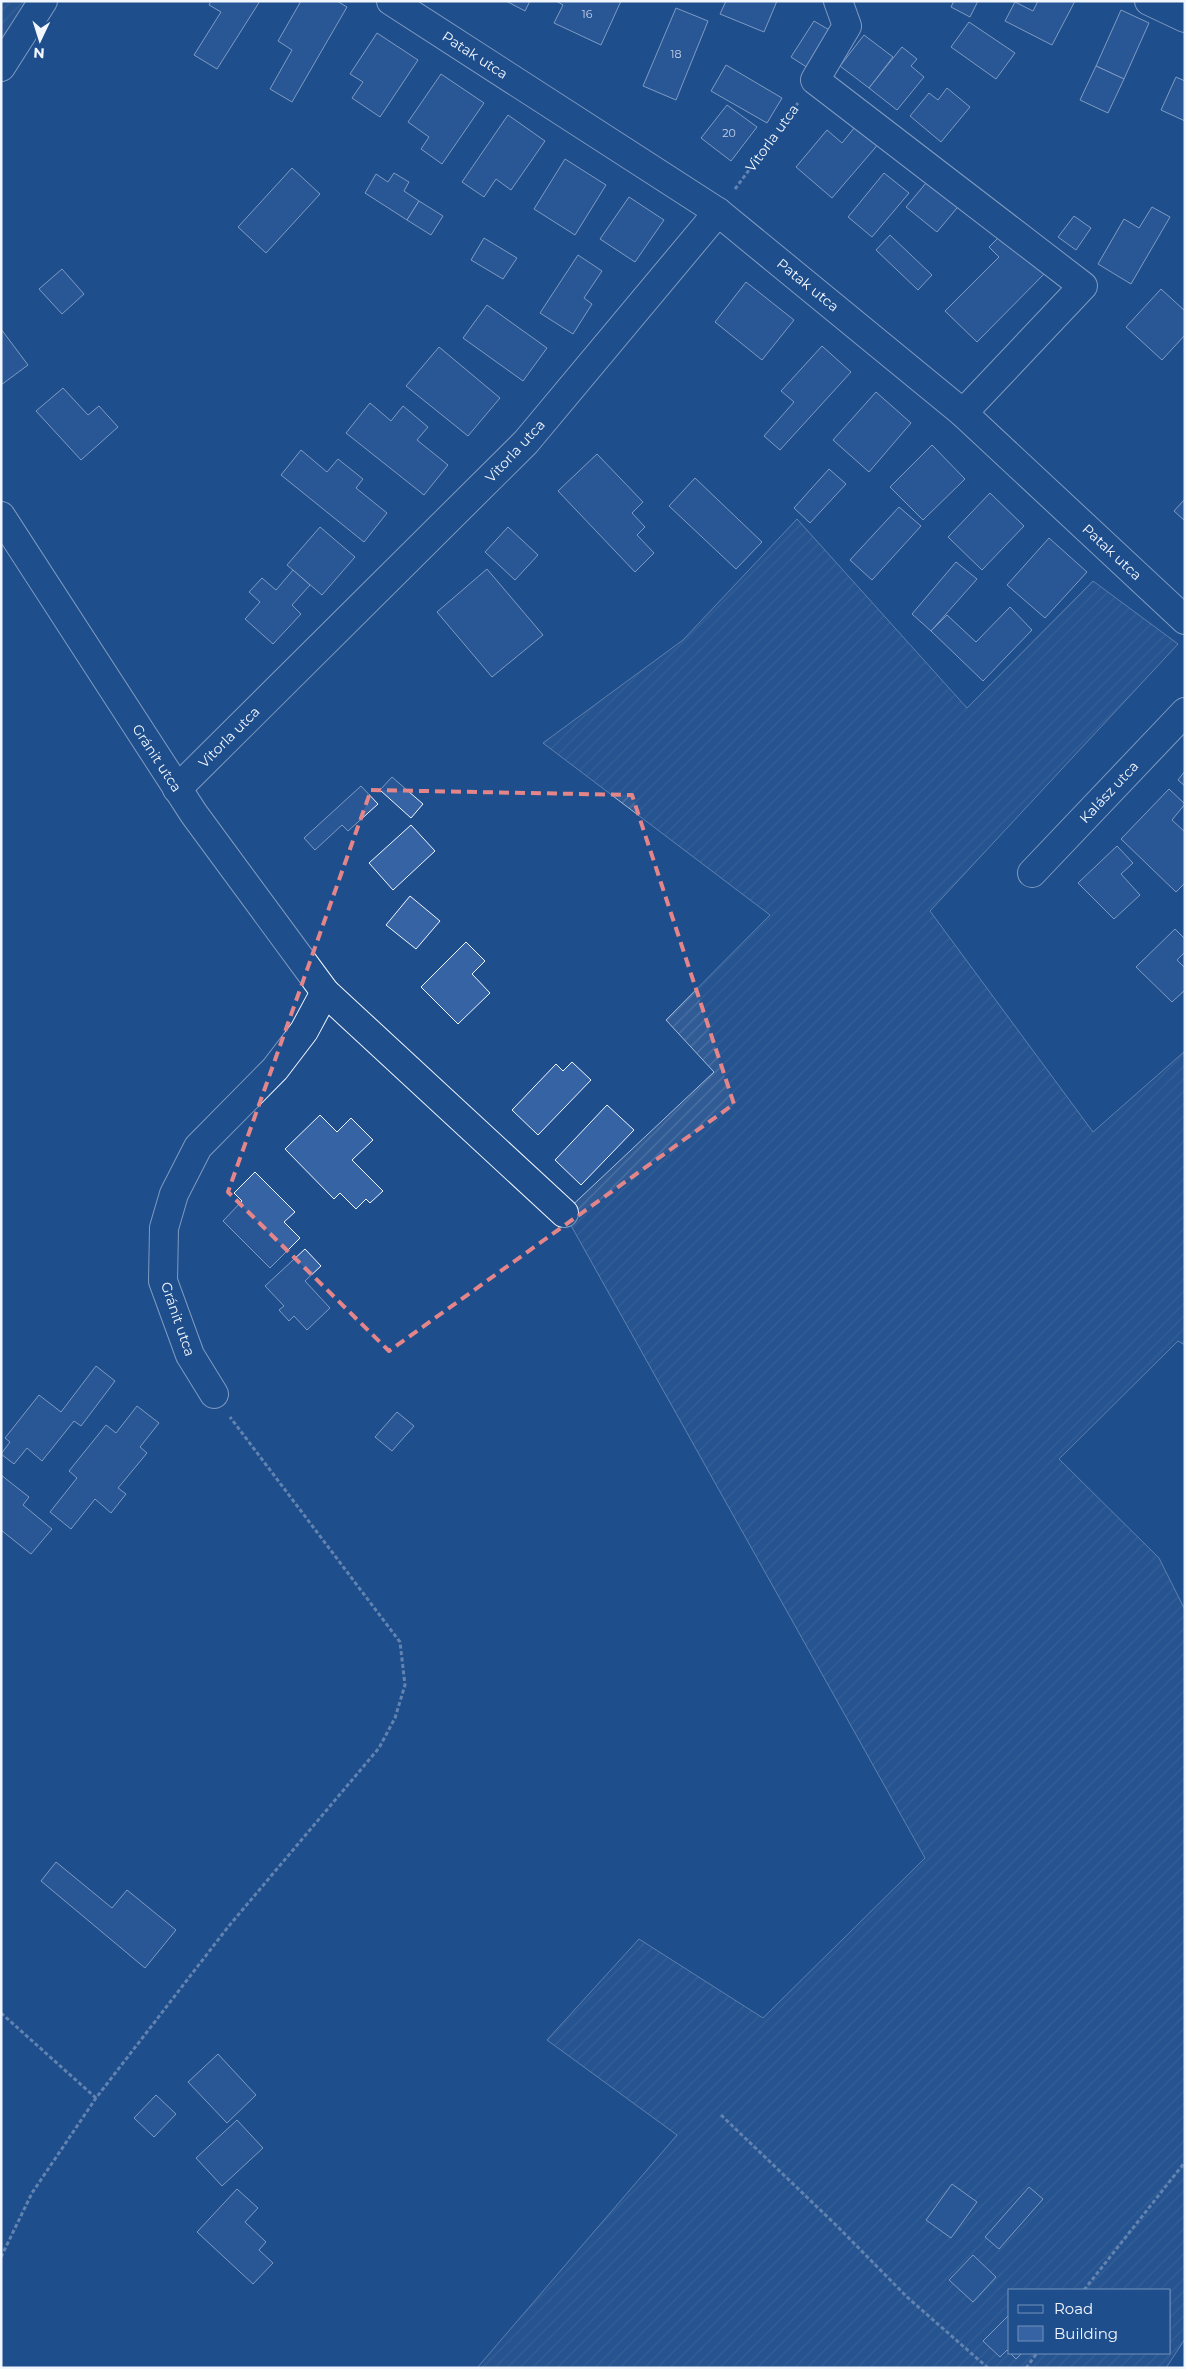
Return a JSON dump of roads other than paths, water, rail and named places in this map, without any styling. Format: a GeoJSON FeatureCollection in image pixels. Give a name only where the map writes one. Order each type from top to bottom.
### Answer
{"type":"FeatureCollection","features":[{"type":"Feature","properties":{"kind":"street"},"geometry":{"type":"LineString","coordinates":[[1,67],[43,1]]}},
{"type":"Feature","properties":{"kind":"street","name":"Patak utca"},"geometry":{"type":"LineString","coordinates":[[391,1],[718,212],[963,413],[1185,620]]}},
{"type":"Feature","properties":{"kind":"street"},"geometry":{"type":"LineString","coordinates":[[838,1],[847,26],[815,80],[1083,286],[963,413]]}},
{"type":"Feature","properties":{"kind":"street"},"geometry":{"type":"LineString","coordinates":[[1149,1],[1185,18]]}},
{"type":"Feature","properties":{"kind":"street","name":"Vitorla utca"},"geometry":{"type":"LineString","coordinates":[[177,789],[526,442],[718,212]]}},
{"type":"Feature","properties":{"kind":"street","name":"Gránit utca"},"geometry":{"type":"LineString","coordinates":[[1,516],[177,789],[325,992],[564,1213]]}},
{"type":"Feature","properties":{"kind":"street","name":"Kalász utca"},"geometry":{"type":"LineString","coordinates":[[1032,873],[1185,712]]}},
{"type":"Feature","properties":{"kind":"street","name":"Gránit utca"},"geometry":{"type":"LineString","coordinates":[[214,1394],[190,1356],[163,1281],[164,1228],[174,1194],[198,1147],[275,1069],[304,1031],[325,992]]}}]}
